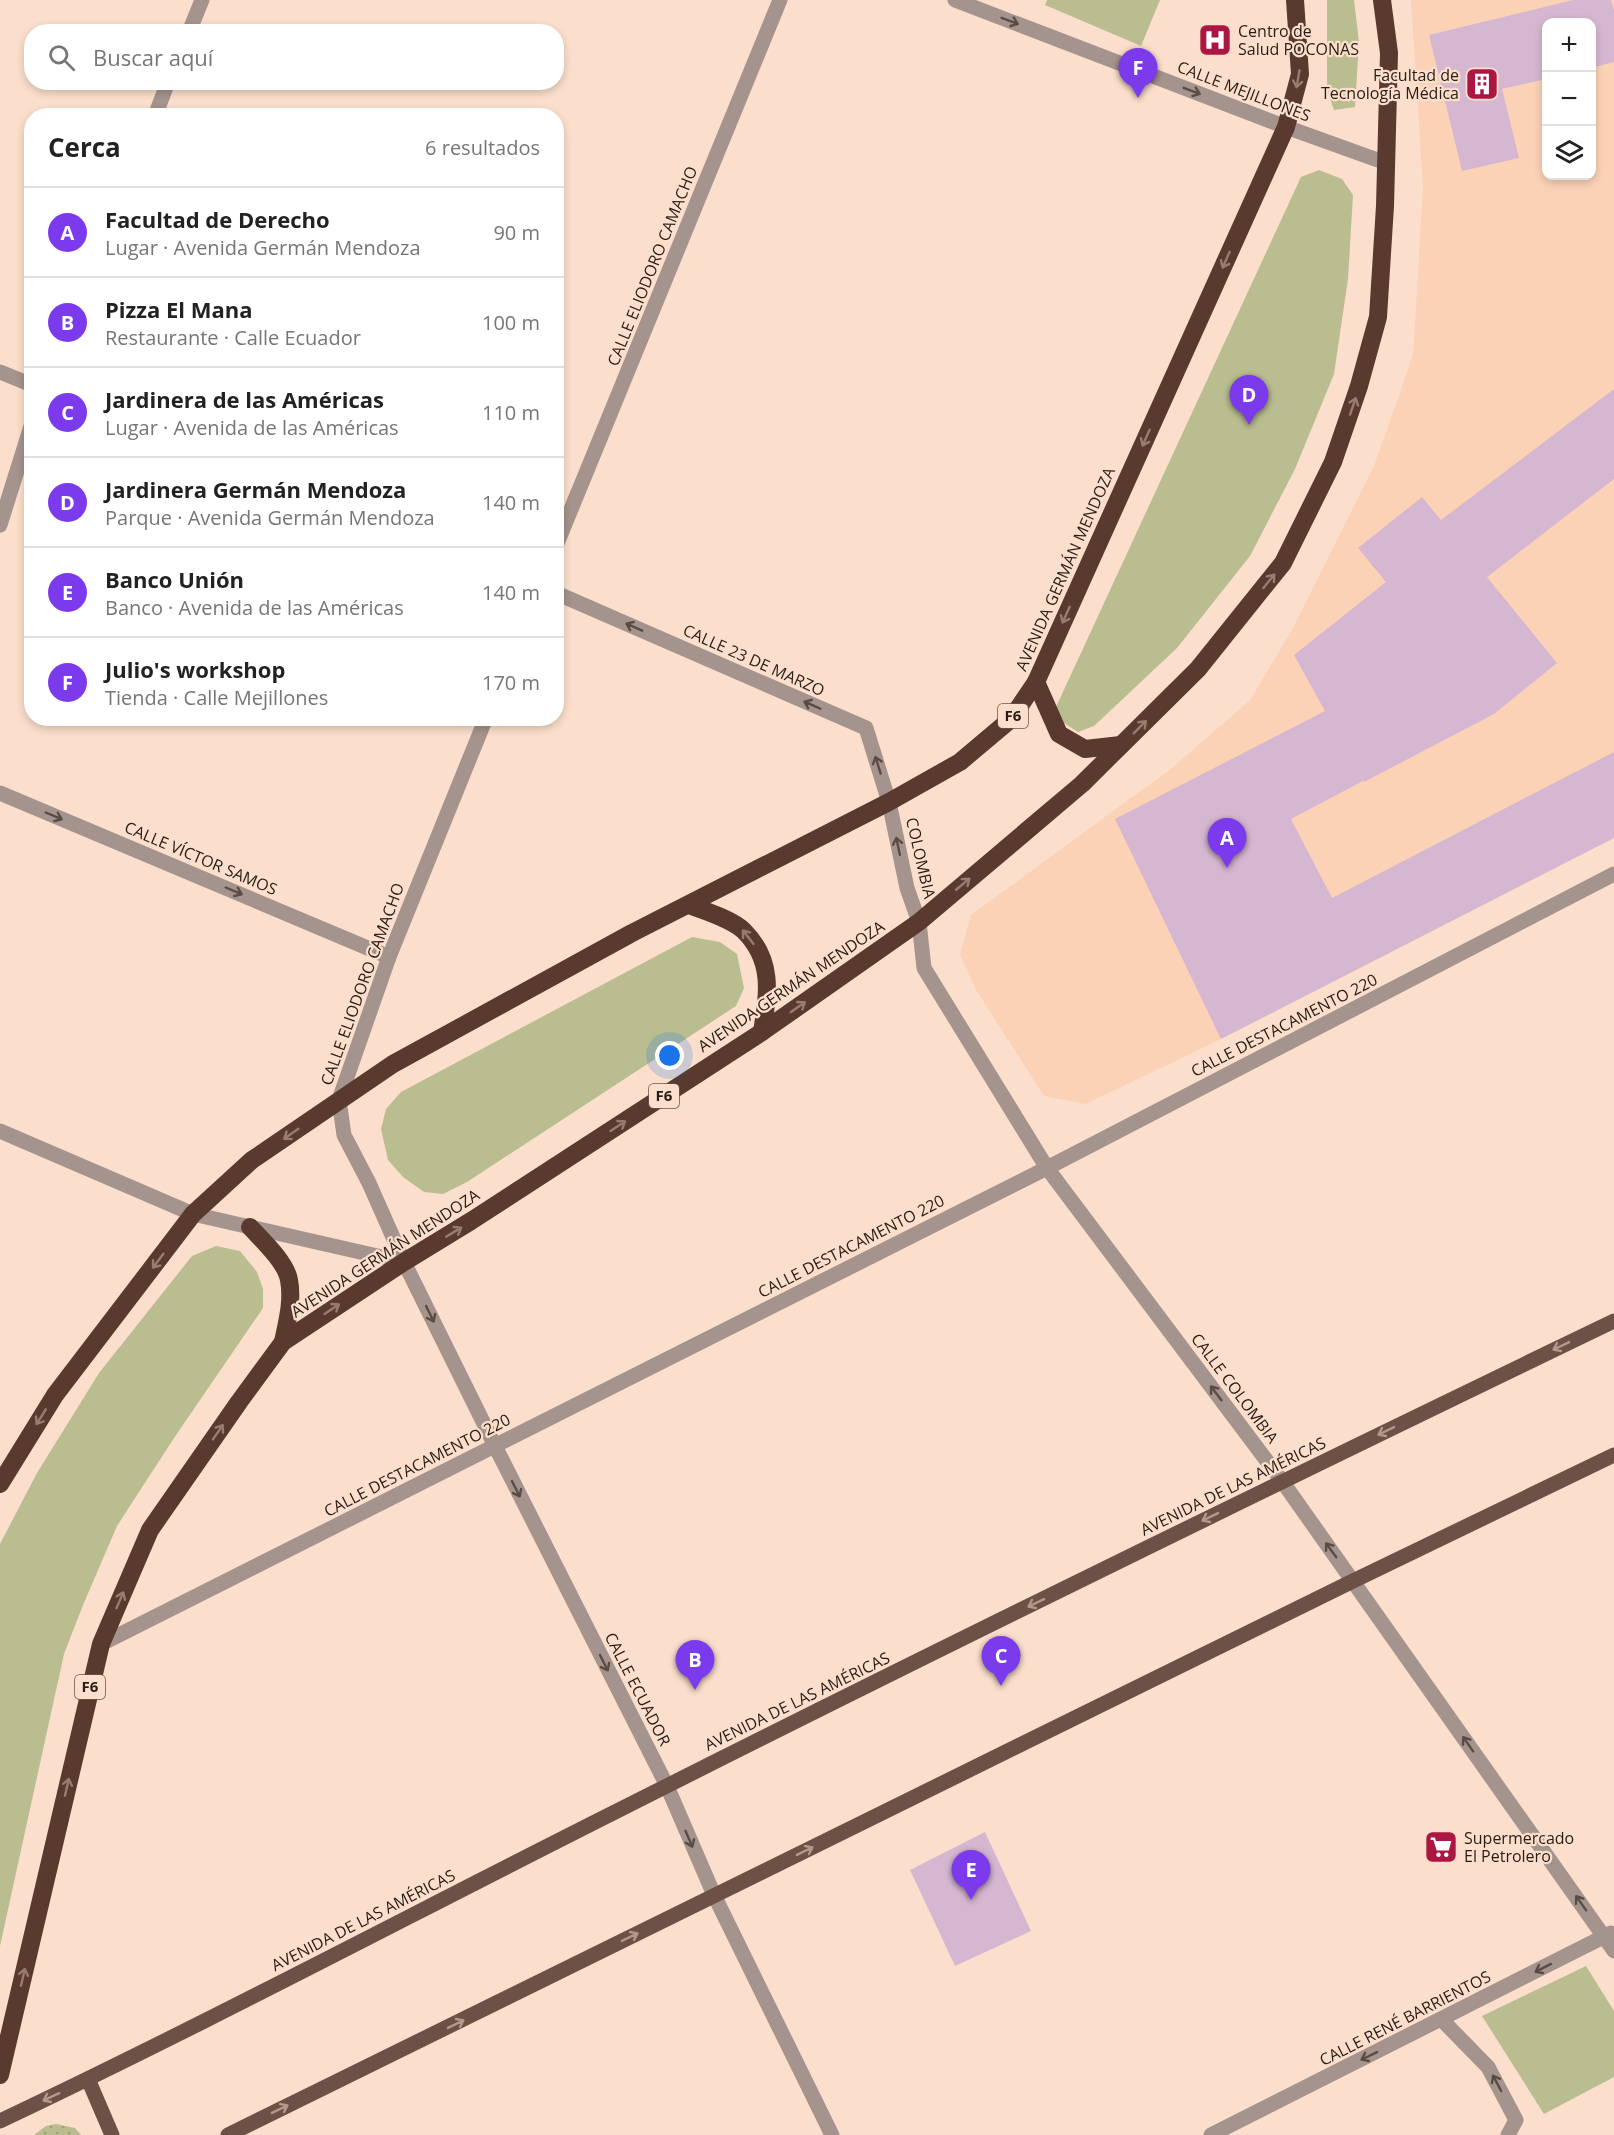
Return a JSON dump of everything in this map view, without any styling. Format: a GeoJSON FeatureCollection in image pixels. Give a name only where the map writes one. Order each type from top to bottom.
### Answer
{"type":"FeatureCollection","features":[{"type":"Feature","properties":{"kind":"highway","name":"AVENIDA GERMÁN MENDOZA"},"geometry":{"type":"LineString","coordinates":[[0,1484],[55,1395],[193,1214],[252,1160],[393,1064],[632,933],[889,802],[960,762],[1011,719],[1036,682],[1286,127],[1300,74],[1295,0]]}},
{"type":"Feature","properties":{"kind":"highway","name":"AVENIDA GERMÁN MENDOZA"},"geometry":{"type":"LineString","coordinates":[[0,2075],[7,2023],[19,1991],[101,1644],[150,1530],[238,1402],[283,1342],[762,1032],[919,922],[1082,784],[1198,669],[1283,563],[1334,462],[1359,386],[1378,317],[1389,53],[1382,0]]}},
{"type":"Feature","properties":{"kind":"highway"},"geometry":{"type":"LineString","coordinates":[[1036,682],[1059,734],[1085,749],[1121,745]]}},
{"type":"Feature","properties":{"kind":"highway"},"geometry":{"type":"LineString","coordinates":[[690,905],[719,916],[743,930],[764,958],[768,991],[762,1032]]}},
{"type":"Feature","properties":{"kind":"highway"},"geometry":{"type":"LineString","coordinates":[[250,1227],[272,1250],[289,1278],[290,1299],[283,1342]]}},
{"type":"Feature","properties":{"kind":"main road","name":"AVENIDA DE LAS AMÉRICAS"},"geometry":{"type":"LineString","coordinates":[[0,2121],[88,2079],[667,1786],[1282,1481],[1614,1321]]}},
{"type":"Feature","properties":{"kind":"main road"},"geometry":{"type":"LineString","coordinates":[[228,2135],[1353,1581],[1614,1455]]}},
{"type":"Feature","properties":{"kind":"main road"},"geometry":{"type":"LineString","coordinates":[[88,2079],[112,2135]]}},
{"type":"Feature","properties":{"kind":"street"},"geometry":{"type":"LineString","coordinates":[[192,24],[202,0]]}},
{"type":"Feature","properties":{"kind":"street","name":"CALLE ELIODORO CAMACHO"},"geometry":{"type":"LineString","coordinates":[[564,526],[780,0]]}},
{"type":"Feature","properties":{"kind":"street","name":"CALLE MEJILLONES"},"geometry":{"type":"LineString","coordinates":[[955,0],[1286,127],[1386,162]]}},
{"type":"Feature","properties":{"kind":"street"},"geometry":{"type":"LineString","coordinates":[[158,108],[165,90]]}},
{"type":"Feature","properties":{"kind":"street"},"geometry":{"type":"LineString","coordinates":[[0,372],[24,382]]}},
{"type":"Feature","properties":{"kind":"street"},"geometry":{"type":"LineString","coordinates":[[0,525],[24,448]]}},
{"type":"Feature","properties":{"kind":"street","name":"CALLE 23 DE MARZO"},"geometry":{"type":"LineString","coordinates":[[564,596],[866,728],[889,802]]}},
{"type":"Feature","properties":{"kind":"street","name":"CALLE ELIODORO CAMACHO"},"geometry":{"type":"LineString","coordinates":[[404,1262],[369,1183],[344,1135],[339,1100],[388,957],[483,726]]}},
{"type":"Feature","properties":{"kind":"street","name":"CALLE VÍCTOR SAMOS"},"geometry":{"type":"LineString","coordinates":[[0,793],[388,957]]}},
{"type":"Feature","properties":{"kind":"street","name":"COLOMBIA"},"geometry":{"type":"LineString","coordinates":[[889,802],[907,888],[919,922]]}},
{"type":"Feature","properties":{"kind":"street","name":"CALLE DESTACAMENTO 220"},"geometry":{"type":"LineString","coordinates":[[101,1644],[1047,1168],[1614,874]]}},
{"type":"Feature","properties":{"kind":"street","name":"CALLE COLOMBIA"},"geometry":{"type":"LineString","coordinates":[[919,922],[924,968],[1047,1168],[1282,1481],[1609,1934],[1614,1951]]}},
{"type":"Feature","properties":{"kind":"street"},"geometry":{"type":"LineString","coordinates":[[0,1131],[193,1214],[404,1262]]}},
{"type":"Feature","properties":{"kind":"street","name":"CALLE ECUADOR"},"geometry":{"type":"LineString","coordinates":[[404,1262],[667,1786],[714,1895],[832,2135]]}},
{"type":"Feature","properties":{"kind":"street","name":"CALLE RENÉ BARRIENTOS"},"geometry":{"type":"LineString","coordinates":[[1211,2135],[1609,1934]]}},
{"type":"Feature","properties":{"kind":"street"},"geometry":{"type":"LineString","coordinates":[[1442,2020],[1488,2067],[1516,2120],[1508,2135]]}},
{"type":"Feature","properties":{"kind":"shaded area"},"geometry":{"type":"Polygon","coordinates":[[[1411,0],[1614,0],[1614,838],[1221,1039],[1086,1104],[1044,1096],[976,990],[960,955],[971,915],[1172,768],[1250,700],[1293,628],[1374,466],[1413,355],[1423,189],[1411,0]]]}},
{"type":"Feature","properties":{"kind":"green space"},"geometry":{"type":"Polygon","coordinates":[[[1047,0],[1160,0],[1141,46],[1045,5],[1047,0]]]}},
{"type":"Feature","properties":{"kind":"green space"},"geometry":{"type":"Polygon","coordinates":[[[1327,0],[1354,0],[1359,42],[1355,107],[1334,110],[1327,90],[1327,0]]]}},
{"type":"Feature","properties":{"kind":"green space"},"geometry":{"type":"Polygon","coordinates":[[[1319,170],[1342,179],[1353,195],[1348,279],[1334,374],[1295,469],[1250,556],[1177,648],[1094,726],[1078,732],[1064,723],[1056,707],[1301,177],[1319,170]]]}},
{"type":"Feature","properties":{"kind":"green space"},"geometry":{"type":"Polygon","coordinates":[[[692,937],[720,942],[737,954],[744,988],[736,1006],[467,1182],[443,1194],[424,1192],[403,1177],[388,1160],[381,1129],[386,1109],[401,1092],[692,937]]]}},
{"type":"Feature","properties":{"kind":"green space"},"geometry":{"type":"Polygon","coordinates":[[[216,1246],[240,1251],[257,1272],[263,1289],[263,1308],[117,1526],[83,1605],[64,1654],[0,1946],[0,1544],[37,1473],[99,1373],[192,1256],[216,1246]]]}},
{"type":"Feature","properties":{"kind":"green space"},"geometry":{"type":"Polygon","coordinates":[[[1586,1966],[1614,2011],[1614,2077],[1544,2114],[1482,2016],[1586,1966]]]}},
{"type":"Feature","properties":{"kind":"green space"},"geometry":{"type":"Polygon","coordinates":[[[56,2124],[75,2128],[81,2135],[34,2135],[46,2126],[56,2124]]]}},
{"type":"Feature","properties":{"kind":"building","name":"Facultad de Tecnología Médica"},"geometry":{"type":"Polygon","coordinates":[[[1573,0],[1611,0],[1614,10],[1614,62],[1596,67],[1596,18],[1542,18],[1542,80],[1502,89],[1519,158],[1462,171],[1429,35],[1573,0]]]}},
{"type":"Feature","properties":{"kind":"building"},"geometry":{"type":"Polygon","coordinates":[[[1614,389],[1614,479],[1487,577],[1557,663],[1494,714],[1364,782],[1360,775],[1363,781],[1291,819],[1332,898],[1614,752],[1614,838],[1221,1039],[1115,819],[1325,711],[1294,655],[1386,582],[1358,548],[1422,497],[1441,520],[1614,389]]]}},
{"type":"Feature","properties":{"kind":"building"},"geometry":{"type":"Polygon","coordinates":[[[985,1832],[1031,1931],[955,1966],[910,1870],[985,1832]]]}},
{"type":"Feature","properties":{"kind":"place","name":"Centro de Salud POCONAS"},"geometry":{"type":"Point","coordinates":[1215,40]}},
{"type":"Feature","properties":{"kind":"place","name":"Facultad de Tecnología Médica"},"geometry":{"type":"Point","coordinates":[1482,84]}},
{"type":"Feature","properties":{"kind":"place","name":"Julio's workshop"},"geometry":{"type":"Point","coordinates":[1138,98]}},
{"type":"Feature","properties":{"kind":"place","name":"Jardinera Germán Mendoza"},"geometry":{"type":"Point","coordinates":[1249,425]}},
{"type":"Feature","properties":{"kind":"place","name":"Facultad de Derecho"},"geometry":{"type":"Point","coordinates":[1227,868]}},
{"type":"Feature","properties":{"kind":"place","name":"Jardinera de las Américas"},"geometry":{"type":"Point","coordinates":[1001,1686]}},
{"type":"Feature","properties":{"kind":"place","name":"Pizza El Mana"},"geometry":{"type":"Point","coordinates":[695,1690]}},
{"type":"Feature","properties":{"kind":"place","name":"Supermercado El Petrolero"},"geometry":{"type":"Point","coordinates":[1441,1847]}},
{"type":"Feature","properties":{"kind":"place","name":"Banco Unión"},"geometry":{"type":"Point","coordinates":[971,1900]}}]}
